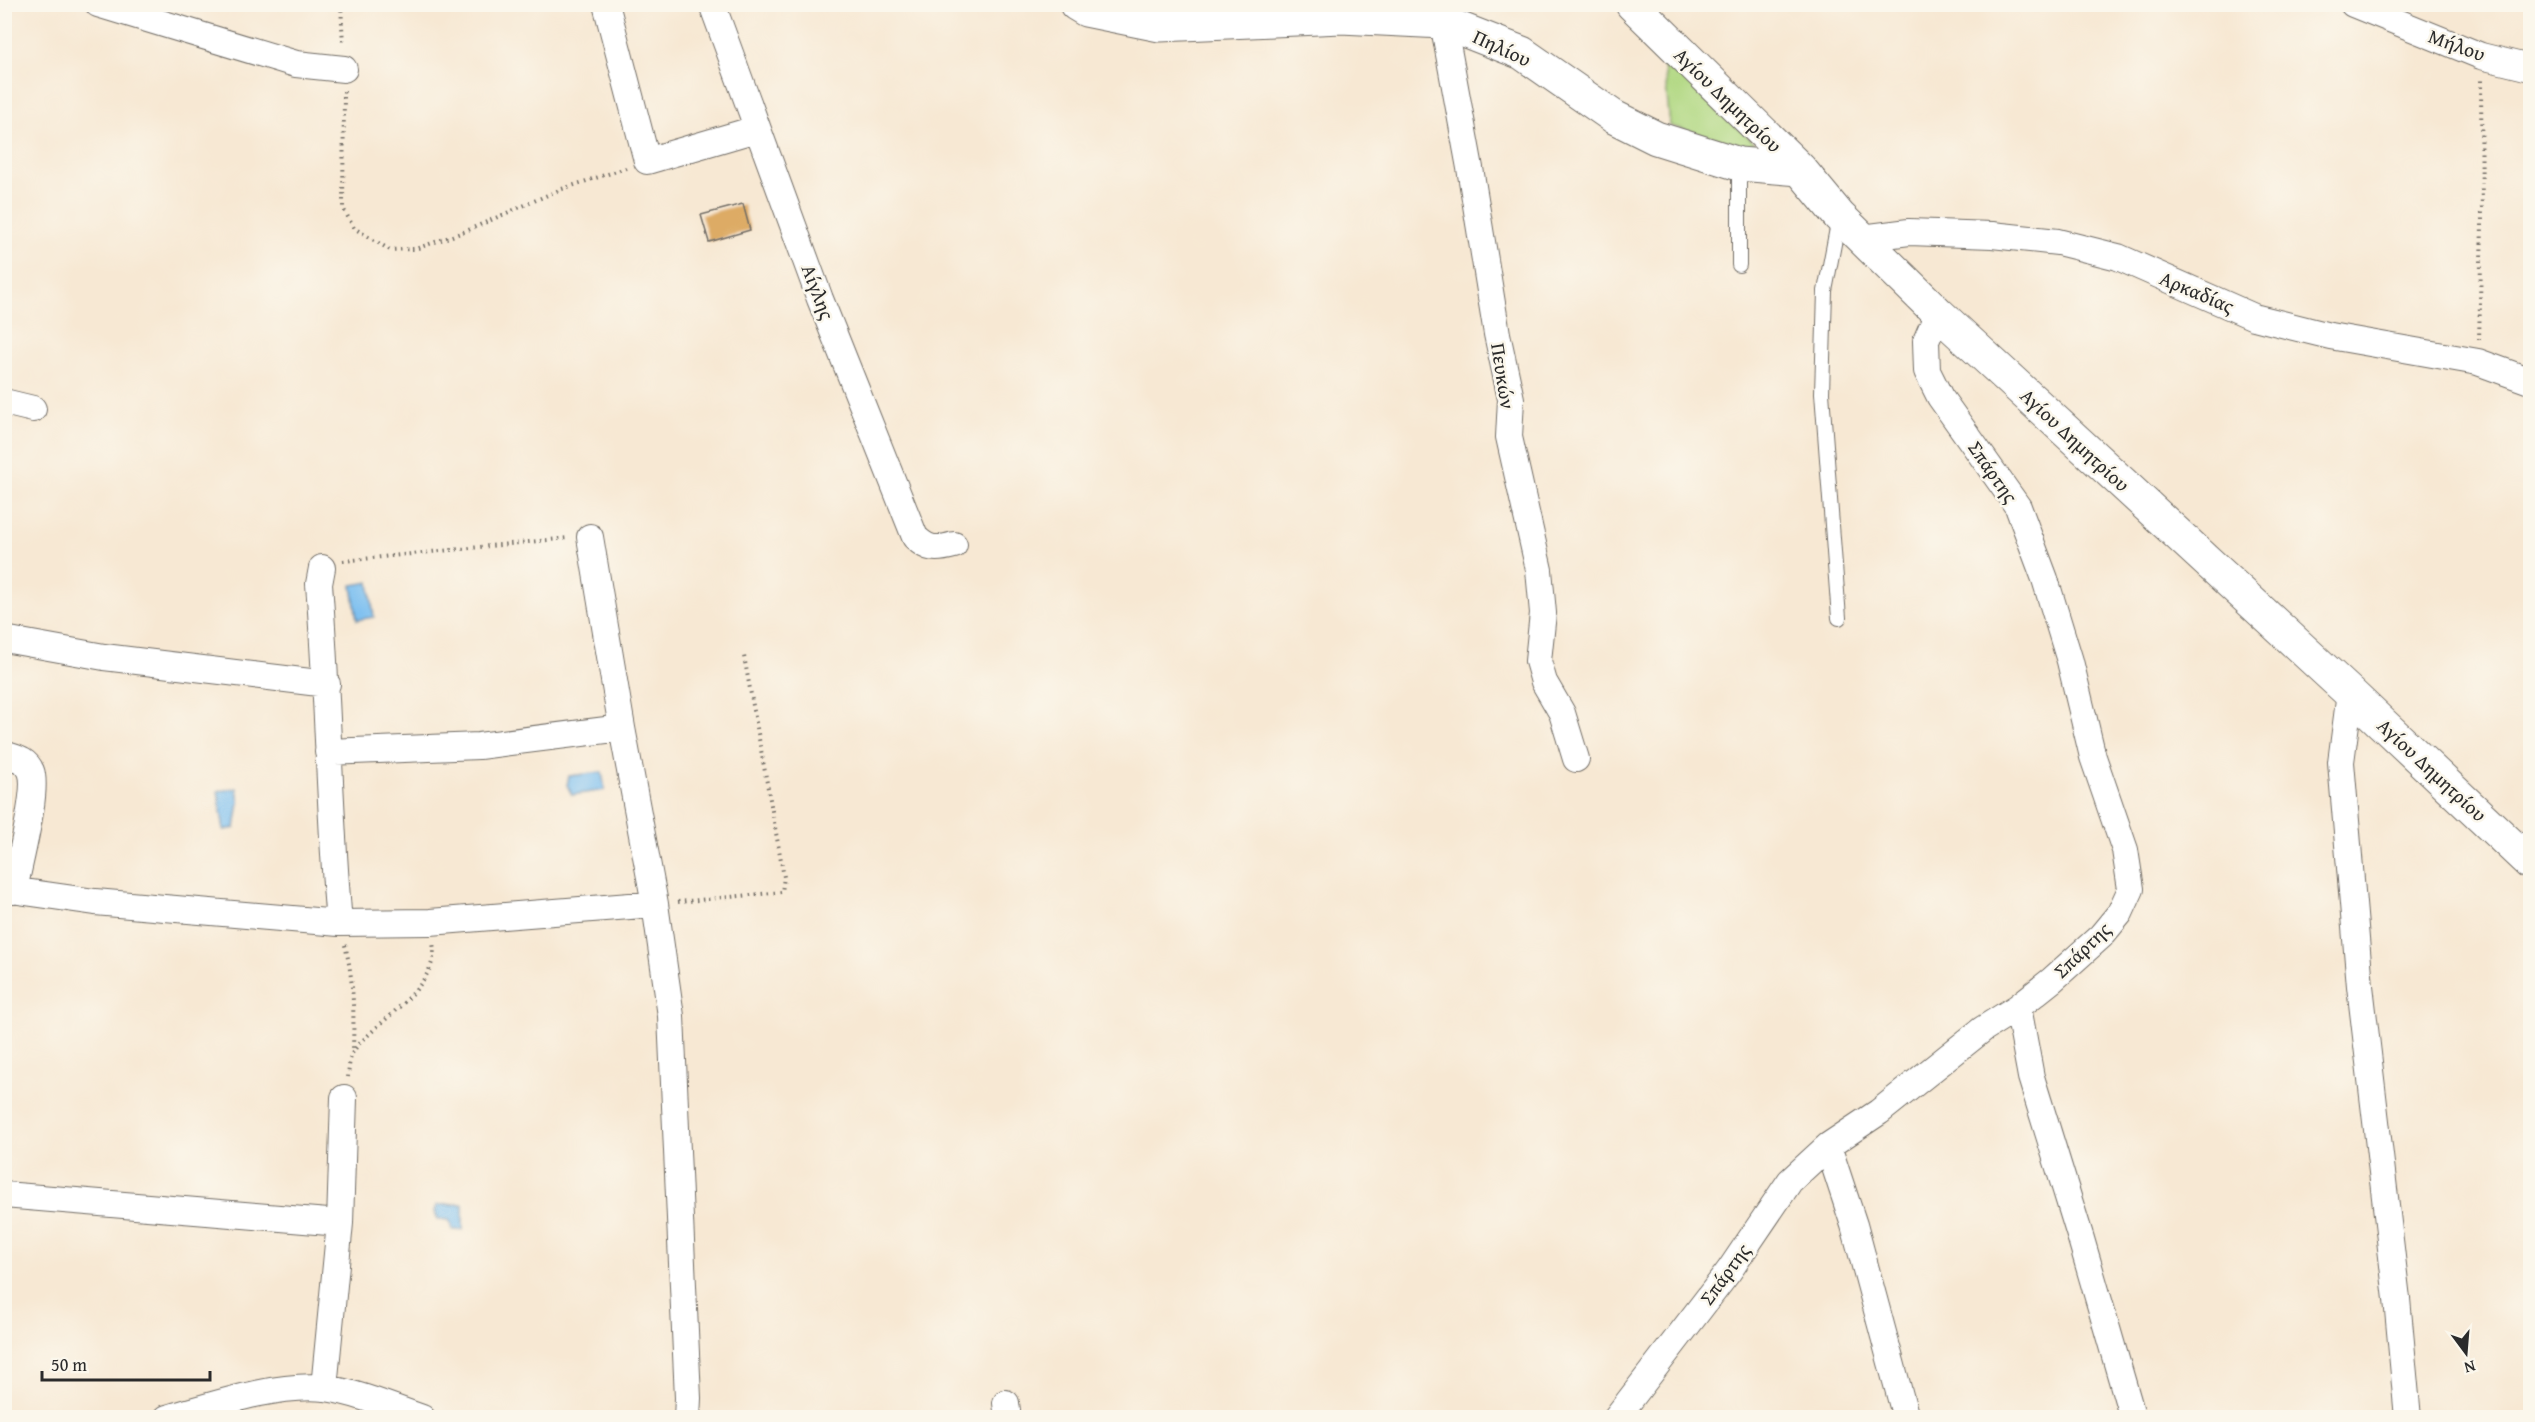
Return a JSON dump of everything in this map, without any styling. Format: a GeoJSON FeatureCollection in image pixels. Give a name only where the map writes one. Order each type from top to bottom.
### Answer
{"type":"FeatureCollection","features":[{"type":"Feature","properties":{"kind":"street"},"geometry":{"type":"LineString","coordinates":[[98,4],[296,64],[344,69]]}},
{"type":"Feature","properties":{"kind":"street"},"geometry":{"type":"LineString","coordinates":[[606,4],[647,161],[756,129]]}},
{"type":"Feature","properties":{"kind":"street","name":"Αίγλης"},"geometry":{"type":"LineString","coordinates":[[711,4],[820,299],[915,537],[924,546],[937,550],[954,545]]}},
{"type":"Feature","properties":{"kind":"street","name":"Πηλίου"},"geometry":{"type":"LineString","coordinates":[[1076,4],[1086,10],[1160,25],[1341,17],[1443,22],[1522,53],[1614,117],[1656,138],[1739,164],[1800,170]]}},
{"type":"Feature","properties":{"kind":"street","name":"Αγίου Δημητρίου"},"geometry":{"type":"LineString","coordinates":[[1632,4],[1800,170],[1850,227],[1938,313],[2350,693],[2530,863]]}},
{"type":"Feature","properties":{"kind":"street","name":"Μήλου"},"geometry":{"type":"LineString","coordinates":[[2353,4],[2481,56],[2530,68]]}},
{"type":"Feature","properties":{"kind":"street","name":"Πευκών"},"geometry":{"type":"LineString","coordinates":[[1443,22],[1510,399],[1510,445],[1539,570],[1543,613],[1538,661],[1544,682],[1562,713],[1576,759]]}},
{"type":"Feature","properties":{"kind":"street","name":"Αρκαδίας"},"geometry":{"type":"LineString","coordinates":[[1850,227],[1992,235],[2058,242],[2118,257],[2254,317],[2330,336],[2478,362],[2530,381]]}},
{"type":"Feature","properties":{"kind":"street","name":"Σπάρτης"},"geometry":{"type":"LineString","coordinates":[[1616,1418],[1729,1271],[1790,1181],[1828,1146],[1879,1112],[1983,1029],[2018,1007],[2101,936],[2120,913],[2131,889],[2125,850],[2093,757],[2070,661],[2045,579],[2018,507],[1940,397],[1927,371],[1926,342],[1938,313]]}},
{"type":"Feature","properties":{"kind":"street"},"geometry":{"type":"LineString","coordinates":[[4,402],[33,409]]}},
{"type":"Feature","properties":{"kind":"street"},"geometry":{"type":"LineString","coordinates":[[590,537],[622,728],[655,904],[671,1016],[678,1132],[687,1418]]}},
{"type":"Feature","properties":{"kind":"street"},"geometry":{"type":"LineString","coordinates":[[322,568],[319,584],[327,684],[328,752],[339,923]]}},
{"type":"Feature","properties":{"kind":"street"},"geometry":{"type":"LineString","coordinates":[[4,639],[104,657],[327,684]]}},
{"type":"Feature","properties":{"kind":"street"},"geometry":{"type":"LineString","coordinates":[[2350,693],[2341,762],[2361,986],[2408,1418]]}},
{"type":"Feature","properties":{"kind":"street"},"geometry":{"type":"LineString","coordinates":[[328,752],[478,746],[622,728]]}},
{"type":"Feature","properties":{"kind":"street"},"geometry":{"type":"LineString","coordinates":[[4,754],[22,760],[31,771],[33,789],[9,890],[95,902],[339,923],[430,922],[655,904]]}},
{"type":"Feature","properties":{"kind":"street"},"geometry":{"type":"LineString","coordinates":[[2018,1007],[2031,1077],[2130,1408]]}},
{"type":"Feature","properties":{"kind":"street"},"geometry":{"type":"LineString","coordinates":[[324,1388],[340,1223],[344,1098]]}},
{"type":"Feature","properties":{"kind":"street"},"geometry":{"type":"LineString","coordinates":[[1828,1146],[1854,1225],[1906,1418]]}},
{"type":"Feature","properties":{"kind":"street"},"geometry":{"type":"LineString","coordinates":[[4,1195],[340,1223]]}},
{"type":"Feature","properties":{"kind":"street"},"geometry":{"type":"LineString","coordinates":[[167,1418],[242,1397],[289,1390],[324,1388],[386,1411],[422,1418]]}},
{"type":"Feature","properties":{"kind":"lane"},"geometry":{"type":"LineString","coordinates":[[1739,164],[1739,265]]}},
{"type":"Feature","properties":{"kind":"lane"},"geometry":{"type":"LineString","coordinates":[[1839,618],[1822,393],[1825,291],[1850,227]]}},
{"type":"Feature","properties":{"kind":"path"},"geometry":{"type":"LineString","coordinates":[[341,4],[344,69],[343,208],[354,228],[390,250],[415,249],[466,231],[560,190],[647,161]]}},
{"type":"Feature","properties":{"kind":"path"},"geometry":{"type":"LineString","coordinates":[[2478,362],[2482,225],[2481,56]]}},
{"type":"Feature","properties":{"kind":"path"},"geometry":{"type":"LineString","coordinates":[[322,568],[336,562],[590,537]]}},
{"type":"Feature","properties":{"kind":"path"},"geometry":{"type":"LineString","coordinates":[[655,904],[782,892],[784,877],[744,656]]}},
{"type":"Feature","properties":{"kind":"path"},"geometry":{"type":"LineString","coordinates":[[353,1051],[429,975],[435,950],[430,922]]}},
{"type":"Feature","properties":{"kind":"path"},"geometry":{"type":"LineString","coordinates":[[339,923],[352,971],[355,1006],[353,1051],[344,1098]]}},
{"type":"Feature","properties":{"kind":"green space"},"geometry":{"type":"Polygon","coordinates":[[[1663,55],[1762,150],[1670,126],[1663,55]]]}},
{"type":"Feature","properties":{"kind":"water"},"geometry":{"type":"Polygon","coordinates":[[[369,582],[374,617],[357,620],[352,585],[369,582]]]}},
{"type":"Feature","properties":{"kind":"water"},"geometry":{"type":"Polygon","coordinates":[[[602,772],[605,790],[572,795],[567,785],[569,776],[602,772]]]}},
{"type":"Feature","properties":{"kind":"water"},"geometry":{"type":"Polygon","coordinates":[[[237,788],[239,802],[235,828],[224,830],[218,791],[237,788]]]}},
{"type":"Feature","properties":{"kind":"water"},"geometry":{"type":"Polygon","coordinates":[[[463,1204],[463,1230],[453,1230],[449,1220],[437,1219],[435,1210],[437,1205],[463,1204]]]}},
{"type":"Feature","properties":{"kind":"building"},"geometry":{"type":"Polygon","coordinates":[[[743,204],[750,230],[709,242],[701,215],[743,204]]]}}]}
